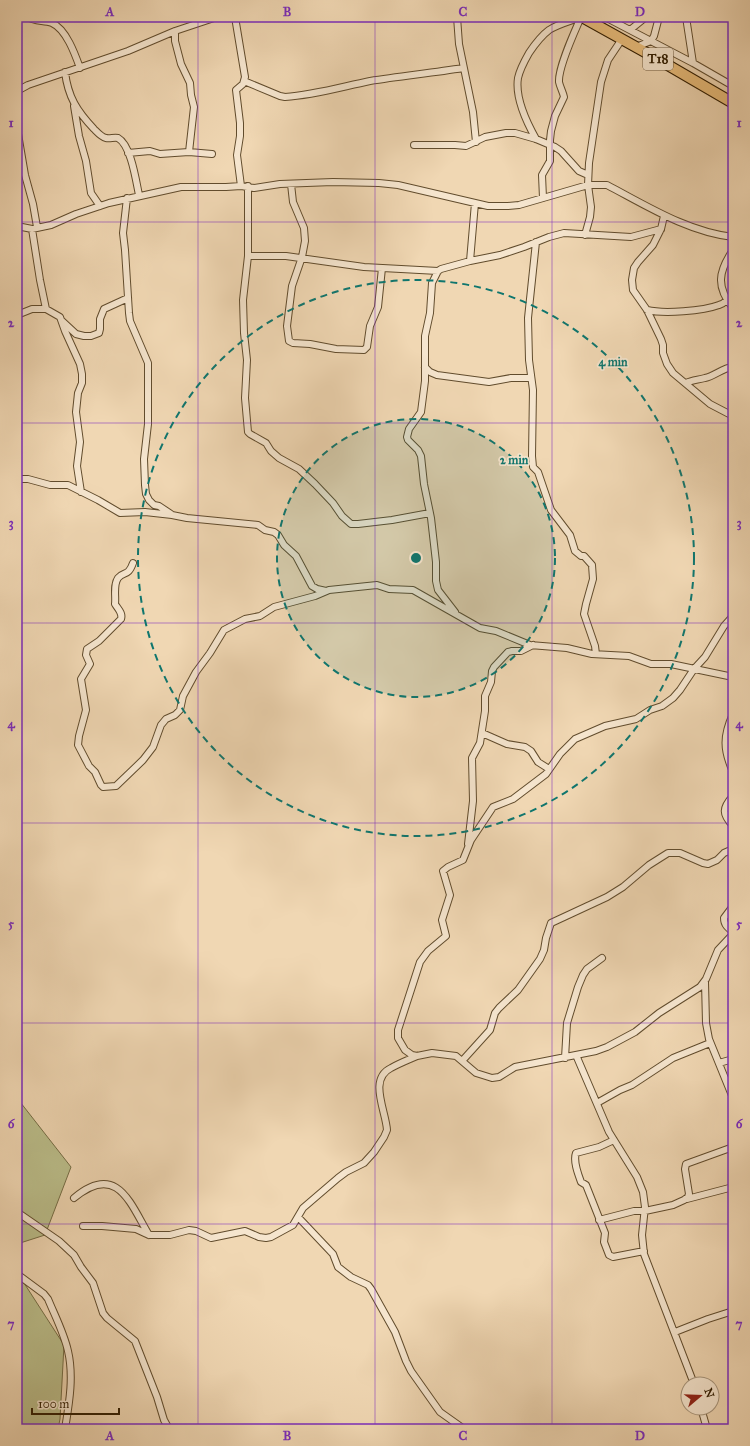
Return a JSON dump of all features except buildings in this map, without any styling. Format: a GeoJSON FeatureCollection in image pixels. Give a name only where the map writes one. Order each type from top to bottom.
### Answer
{"type":"FeatureCollection","features":[{"type":"Feature","properties":{"kind":"highway","name":"T18"},"geometry":{"type":"LineString","coordinates":[[581,17],[733,103]]}},
{"type":"Feature","properties":{"kind":"street"},"geometry":{"type":"LineString","coordinates":[[28,17],[56,25],[69,41],[80,68]]}},
{"type":"Feature","properties":{"kind":"street"},"geometry":{"type":"LineString","coordinates":[[17,91],[28,85],[128,51],[139,45],[175,31],[217,17]]}},
{"type":"Feature","properties":{"kind":"street"},"geometry":{"type":"LineString","coordinates":[[236,17],[244,64],[244,81],[236,90],[240,123],[240,136],[237,155],[245,186],[248,256],[243,300],[247,360],[245,398],[247,428],[250,434],[266,443],[278,458],[299,469],[316,484],[333,503],[342,516],[352,524],[392,520],[430,513]]}},
{"type":"Feature","properties":{"kind":"street"},"geometry":{"type":"LineString","coordinates":[[457,17],[459,44],[473,112],[476,142]]}},
{"type":"Feature","properties":{"kind":"street"},"geometry":{"type":"LineString","coordinates":[[536,139],[526,122],[522,108],[518,82],[519,75],[525,60],[534,45],[543,35],[553,28],[581,17]]}},
{"type":"Feature","properties":{"kind":"street"},"geometry":{"type":"LineString","coordinates":[[543,198],[542,174],[550,158],[550,145],[555,116],[564,97],[559,83],[561,72],[568,46],[581,17]]}},
{"type":"Feature","properties":{"kind":"street"},"geometry":{"type":"LineString","coordinates":[[605,17],[693,63],[733,86]]}},
{"type":"Feature","properties":{"kind":"street"},"geometry":{"type":"LineString","coordinates":[[630,30],[646,17]]}},
{"type":"Feature","properties":{"kind":"street"},"geometry":{"type":"LineString","coordinates":[[636,47],[651,41],[654,36],[659,17]]}},
{"type":"Feature","properties":{"kind":"street"},"geometry":{"type":"LineString","coordinates":[[686,17],[693,63]]}},
{"type":"Feature","properties":{"kind":"street"},"geometry":{"type":"LineString","coordinates":[[175,31],[175,41],[181,64],[190,83],[194,107],[189,152]]}},
{"type":"Feature","properties":{"kind":"street"},"geometry":{"type":"LineString","coordinates":[[585,234],[591,207],[588,175],[601,82],[608,60],[622,39]]}},
{"type":"Feature","properties":{"kind":"street"},"geometry":{"type":"LineString","coordinates":[[244,81],[285,97],[322,92],[397,77],[464,68]]}},
{"type":"Feature","properties":{"kind":"street"},"geometry":{"type":"LineString","coordinates":[[65,72],[66,82],[73,102],[79,136],[86,161],[91,193],[100,206]]}},
{"type":"Feature","properties":{"kind":"street"},"geometry":{"type":"LineString","coordinates":[[73,102],[80,113],[99,134],[105,138],[114,137],[122,140],[133,167],[139,195]]}},
{"type":"Feature","properties":{"kind":"street"},"geometry":{"type":"LineString","coordinates":[[17,128],[25,175],[33,204],[40,280],[46,309]]}},
{"type":"Feature","properties":{"kind":"street"},"geometry":{"type":"LineString","coordinates":[[414,145],[466,146],[485,137],[515,133],[536,139],[561,151],[580,171],[588,175]]}},
{"type":"Feature","properties":{"kind":"street"},"geometry":{"type":"LineString","coordinates":[[128,153],[150,151],[160,154],[189,152],[212,154]]}},
{"type":"Feature","properties":{"kind":"street"},"geometry":{"type":"LineString","coordinates":[[17,226],[35,228],[127,198],[180,187],[245,186],[254,188],[280,184],[333,182],[379,183],[488,206],[508,206],[519,205],[588,185],[607,185],[664,216],[716,235],[733,237]]}},
{"type":"Feature","properties":{"kind":"street"},"geometry":{"type":"LineString","coordinates":[[291,184],[293,202],[305,233],[304,249],[292,286],[289,305],[287,326],[288,339],[290,343],[310,344],[339,349],[364,350],[367,347],[370,326],[378,307],[382,268]]}},
{"type":"Feature","properties":{"kind":"street"},"geometry":{"type":"LineString","coordinates":[[127,198],[123,233],[130,321],[148,363],[148,424],[144,459],[146,494],[154,505],[159,506],[172,515]]}},
{"type":"Feature","properties":{"kind":"street"},"geometry":{"type":"LineString","coordinates":[[470,261],[474,203]]}},
{"type":"Feature","properties":{"kind":"street"},"geometry":{"type":"LineString","coordinates":[[664,216],[661,229],[651,249],[634,268],[632,280],[634,292],[647,310],[661,339],[663,353],[667,364],[673,373],[710,404],[733,416]]}},
{"type":"Feature","properties":{"kind":"street"},"geometry":{"type":"LineString","coordinates":[[248,256],[272,255],[382,268],[438,271],[470,261],[500,255],[564,233],[631,237],[661,229]]}},
{"type":"Feature","properties":{"kind":"street"},"geometry":{"type":"LineString","coordinates":[[536,242],[528,318],[529,360],[532,378],[533,468],[538,472],[551,510],[570,535],[576,552],[584,556],[592,565],[593,579],[584,614],[595,646],[596,654]]}},
{"type":"Feature","properties":{"kind":"street"},"geometry":{"type":"LineString","coordinates":[[733,250],[724,263],[721,274],[725,296],[733,308]]}},
{"type":"Feature","properties":{"kind":"street"},"geometry":{"type":"LineString","coordinates":[[438,271],[432,282],[430,313],[425,341],[425,381],[421,412],[409,429],[407,437],[421,456],[424,484],[430,513],[438,590],[456,614]]}},
{"type":"Feature","properties":{"kind":"street"},"geometry":{"type":"LineString","coordinates":[[17,316],[32,309],[46,309],[57,315],[76,334],[84,336],[98,332],[100,329],[100,319],[104,309],[128,298]]}},
{"type":"Feature","properties":{"kind":"street"},"geometry":{"type":"LineString","coordinates":[[647,310],[666,312],[691,310],[720,305],[727,300]]}},
{"type":"Feature","properties":{"kind":"street"},"geometry":{"type":"LineString","coordinates":[[61,320],[80,364],[82,374],[82,383],[77,398],[76,412],[80,442],[77,466],[81,492]]}},
{"type":"Feature","properties":{"kind":"street"},"geometry":{"type":"LineString","coordinates":[[425,367],[430,372],[437,375],[483,382],[494,382],[511,378],[532,378]]}},
{"type":"Feature","properties":{"kind":"street"},"geometry":{"type":"LineString","coordinates":[[686,383],[693,380],[706,378],[726,368],[733,367]]}},
{"type":"Feature","properties":{"kind":"street"},"geometry":{"type":"LineString","coordinates":[[17,479],[28,479],[50,485],[68,485],[120,513],[145,512],[187,518],[256,524],[265,530],[278,534],[284,544],[296,556],[312,586],[317,590],[327,591],[377,585],[389,589],[413,590],[480,628],[496,631],[517,641],[533,645],[568,648],[596,654],[629,656],[651,664],[671,664],[733,678]]}},
{"type":"Feature","properties":{"kind":"street"},"geometry":{"type":"LineString","coordinates":[[133,563],[129,572],[120,576],[116,582],[115,604],[120,609],[122,617],[99,641],[87,649],[86,655],[90,664],[81,679],[86,710],[78,745],[89,766],[97,776],[101,785],[105,788],[116,786],[153,747],[161,725],[166,719],[175,715],[180,710],[183,696],[196,672],[224,630],[245,619],[260,616],[274,607],[309,598],[327,591]]}},
{"type":"Feature","properties":{"kind":"street"},"geometry":{"type":"LineString","coordinates":[[417,1056],[412,1055],[405,1050],[398,1038],[398,1030],[420,962],[428,951],[446,936],[442,920],[450,895],[443,871],[449,866],[461,862],[471,840],[493,807],[516,798],[546,774],[567,745],[577,738],[605,726],[633,720],[650,710],[662,706],[680,690],[694,669],[701,662],[727,622],[733,616]]}},
{"type":"Feature","properties":{"kind":"street"},"geometry":{"type":"LineString","coordinates":[[468,848],[473,801],[472,758],[480,743],[485,711],[485,696],[491,682],[492,671],[508,652],[521,651],[533,645]]}},
{"type":"Feature","properties":{"kind":"street"},"geometry":{"type":"LineString","coordinates":[[733,714],[726,732],[725,745],[727,758],[733,772]]}},
{"type":"Feature","properties":{"kind":"street"},"geometry":{"type":"LineString","coordinates":[[482,733],[507,744],[525,747],[531,751],[538,762],[550,769]]}},
{"type":"Feature","properties":{"kind":"street"},"geometry":{"type":"LineString","coordinates":[[733,796],[726,803],[724,810],[733,826]]}},
{"type":"Feature","properties":{"kind":"street"},"geometry":{"type":"LineString","coordinates":[[462,1060],[490,1030],[495,1013],[518,990],[540,959],[551,923],[607,897],[623,887],[668,853],[680,853],[708,864],[718,860],[724,853],[733,848]]}},
{"type":"Feature","properties":{"kind":"street"},"geometry":{"type":"LineString","coordinates":[[83,1226],[136,1229],[149,1235],[170,1235],[189,1230],[196,1231],[211,1238],[245,1231],[266,1238],[277,1235],[293,1225],[303,1208],[346,1172],[364,1163],[374,1152],[387,1130],[379,1088],[379,1079],[390,1068],[402,1064],[417,1056],[432,1053],[456,1056],[476,1073],[494,1078],[500,1077],[515,1066],[565,1058],[603,1049],[626,1038],[640,1029],[659,1013],[700,987],[704,982],[716,954],[733,933],[726,926],[724,918],[733,906]]}},
{"type":"Feature","properties":{"kind":"street"},"geometry":{"type":"LineString","coordinates":[[565,1058],[567,1023],[578,987],[587,969],[602,958]]}},
{"type":"Feature","properties":{"kind":"street"},"geometry":{"type":"LineString","coordinates":[[704,982],[706,1023],[710,1043],[733,1098]]}},
{"type":"Feature","properties":{"kind":"street"},"geometry":{"type":"LineString","coordinates":[[597,1103],[632,1085],[673,1058],[710,1043]]}},
{"type":"Feature","properties":{"kind":"street"},"geometry":{"type":"LineString","coordinates":[[576,1055],[609,1132],[637,1178],[644,1199],[645,1211],[642,1235],[644,1251],[691,1376]]}},
{"type":"Feature","properties":{"kind":"street"},"geometry":{"type":"LineString","coordinates":[[719,1063],[733,1059]]}},
{"type":"Feature","properties":{"kind":"street"},"geometry":{"type":"LineString","coordinates":[[614,1140],[586,1151],[578,1152],[575,1155],[580,1182],[586,1185],[605,1233],[605,1246],[610,1257],[644,1251]]}},
{"type":"Feature","properties":{"kind":"street"},"geometry":{"type":"LineString","coordinates":[[687,1199],[689,1194],[684,1169],[686,1164],[733,1147]]}},
{"type":"Feature","properties":{"kind":"street"},"geometry":{"type":"LineString","coordinates":[[74,1198],[92,1186],[100,1184],[117,1187],[125,1194],[149,1235]]}},
{"type":"Feature","properties":{"kind":"street"},"geometry":{"type":"LineString","coordinates":[[599,1220],[634,1211],[645,1211],[673,1205],[687,1199],[733,1187]]}},
{"type":"Feature","properties":{"kind":"street"},"geometry":{"type":"LineString","coordinates":[[17,1212],[59,1242],[74,1255],[93,1283],[103,1313],[135,1341],[157,1397],[164,1420],[169,1429]]}},
{"type":"Feature","properties":{"kind":"street"},"geometry":{"type":"LineString","coordinates":[[298,1217],[331,1251],[338,1267],[352,1277],[368,1285],[395,1332],[411,1370],[440,1412],[464,1429]]}},
{"type":"Feature","properties":{"kind":"street"},"geometry":{"type":"LineString","coordinates":[[17,1274],[44,1294],[48,1299],[68,1350],[70,1378],[65,1429]]}},
{"type":"Feature","properties":{"kind":"street"},"geometry":{"type":"LineString","coordinates":[[675,1332],[733,1311]]}},
{"type":"Feature","properties":{"kind":"street"},"geometry":{"type":"LineString","coordinates":[[703,1416],[707,1429]]}},
{"type":"Feature","properties":{"kind":"green space"},"geometry":{"type":"Polygon","coordinates":[[[17,1098],[71,1167],[45,1235],[17,1244],[17,1098]]]}},
{"type":"Feature","properties":{"kind":"green space"},"geometry":{"type":"Polygon","coordinates":[[[17,1265],[24,1283],[64,1345],[60,1419],[58,1429],[17,1429],[17,1265]]]}}]}
